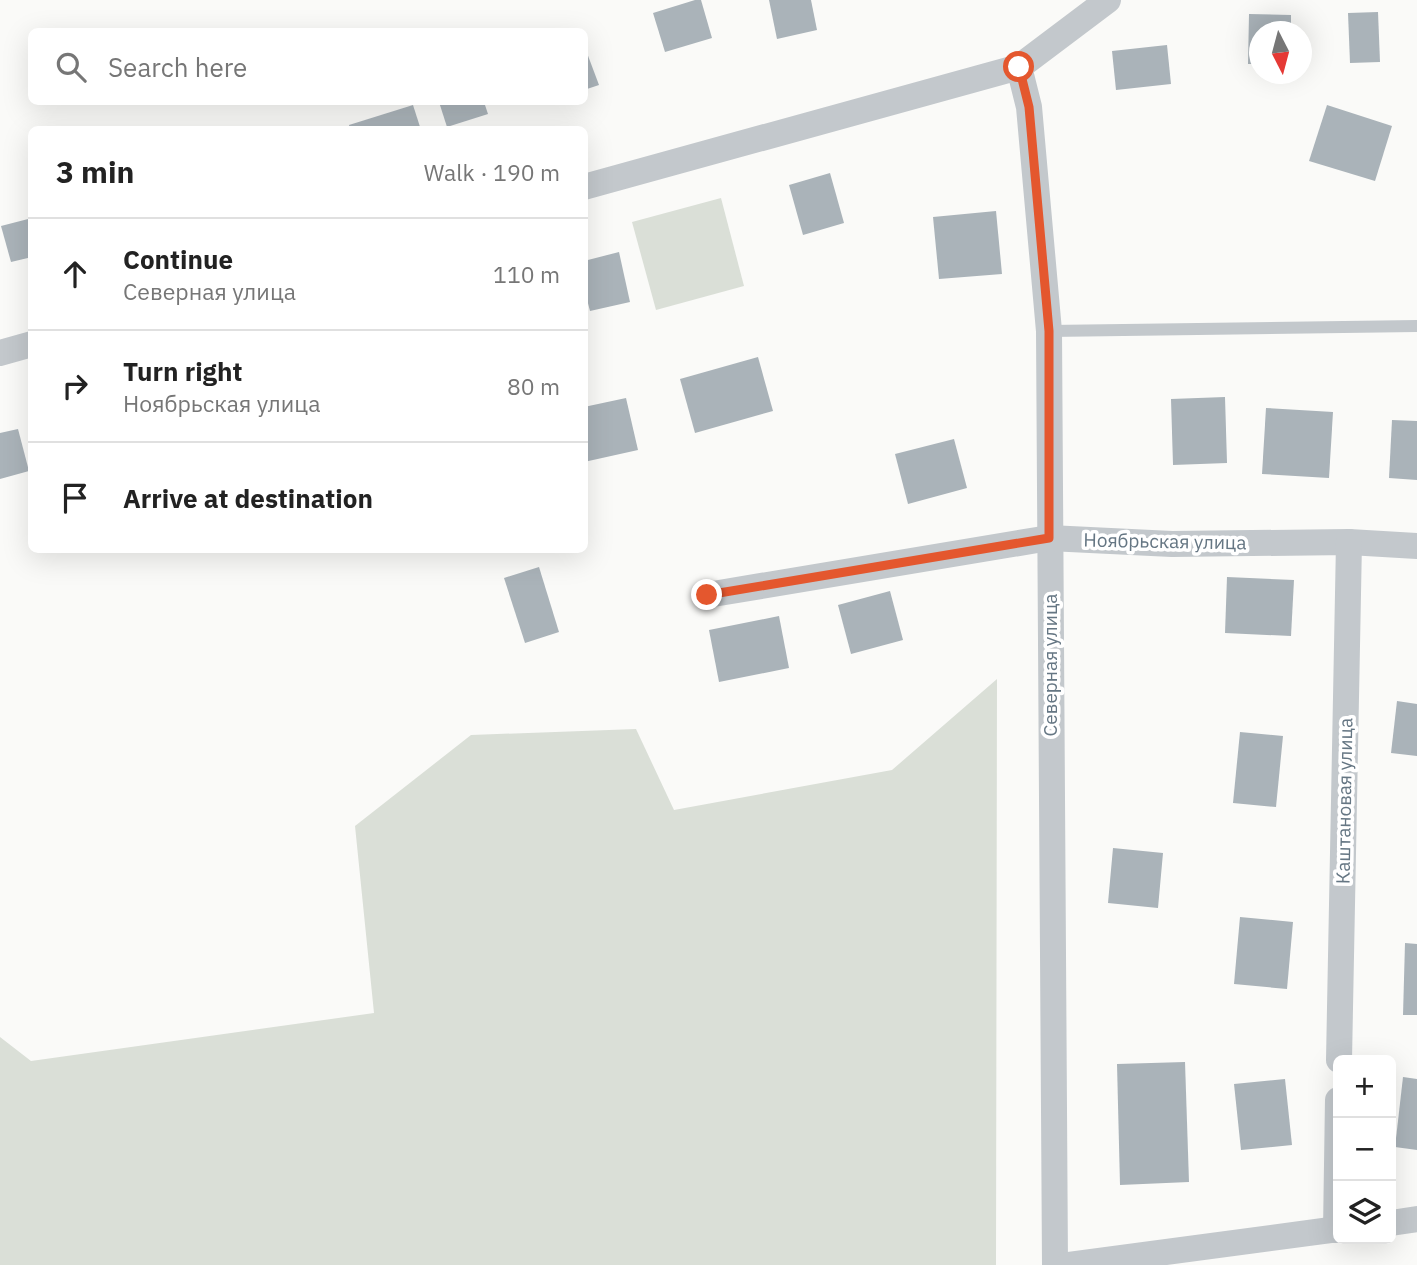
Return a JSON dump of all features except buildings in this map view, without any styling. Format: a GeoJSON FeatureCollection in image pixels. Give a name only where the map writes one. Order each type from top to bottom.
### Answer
{"type":"FeatureCollection","features":[{"type":"Feature","properties":{"kind":"street"},"geometry":{"type":"LineString","coordinates":[[588,186],[1019,67],[1108,0]]}},
{"type":"Feature","properties":{"kind":"street","name":"Северная улица"},"geometry":{"type":"LineString","coordinates":[[1019,67],[1029,107],[1049,331],[1055,1265]]}},
{"type":"Feature","properties":{"kind":"street"},"geometry":{"type":"LineString","coordinates":[[0,353],[28,345]]}},
{"type":"Feature","properties":{"kind":"street","name":"Ноябрьская улица"},"geometry":{"type":"LineString","coordinates":[[707,595],[1049,538],[1172,544],[1349,542],[1417,546]]}},
{"type":"Feature","properties":{"kind":"street","name":"Каштановая улица"},"geometry":{"type":"LineString","coordinates":[[1339,1055],[1349,542]]}},
{"type":"Feature","properties":{"kind":"street"},"geometry":{"type":"LineString","coordinates":[[1337,1181],[1338,1118]]}},
{"type":"Feature","properties":{"kind":"street"},"geometry":{"type":"LineString","coordinates":[[1396,1222],[1417,1219]]}},
{"type":"Feature","properties":{"kind":"street"},"geometry":{"type":"LineString","coordinates":[[1069,1265],[1333,1231]]}},
{"type":"Feature","properties":{"kind":"lane"},"geometry":{"type":"LineString","coordinates":[[1049,331],[1417,326]]}},
{"type":"Feature","properties":{"kind":"shaded area"},"geometry":{"type":"Polygon","coordinates":[[[721,198],[744,286],[656,310],[632,222],[721,198]]]}},
{"type":"Feature","properties":{"kind":"shaded area"},"geometry":{"type":"Polygon","coordinates":[[[997,679],[996,1265],[0,1265],[0,1037],[31,1061],[374,1013],[355,826],[471,735],[636,729],[674,810],[892,770],[997,679]]]}},
{"type":"Feature","properties":{"kind":"route"},"geometry":{"type":"LineString","coordinates":[[707,595],[1049,538],[1049,331],[1029,107],[1019,67]]}}]}
